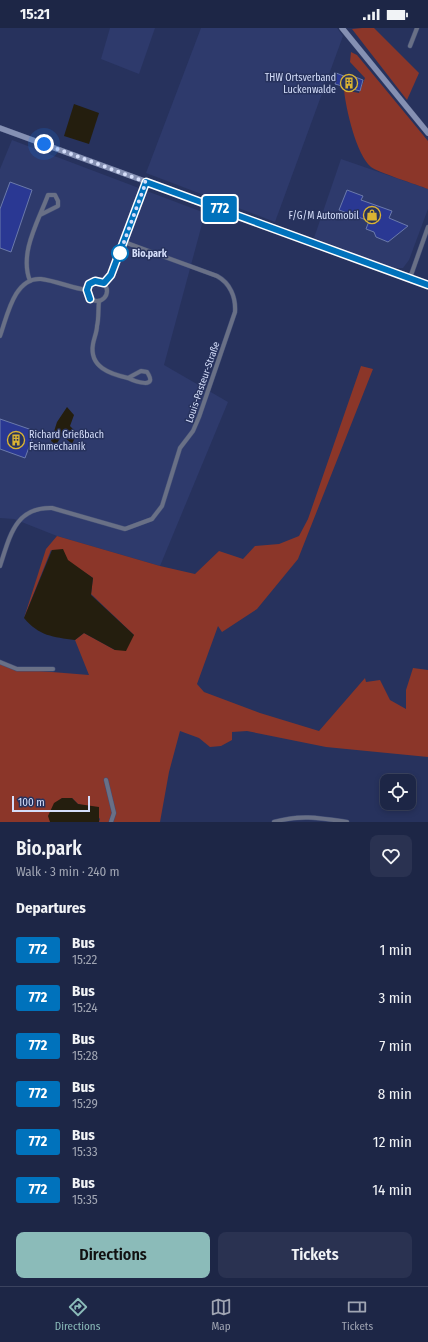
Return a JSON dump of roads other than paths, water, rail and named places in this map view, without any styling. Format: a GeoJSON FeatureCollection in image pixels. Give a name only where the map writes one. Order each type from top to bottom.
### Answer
{"type":"FeatureCollection","features":[{"type":"Feature","properties":{"kind":"street"},"geometry":{"type":"LineString","coordinates":[[342,28],[428,133]]}},
{"type":"Feature","properties":{"kind":"street"},"geometry":{"type":"LineString","coordinates":[[410,46],[416,29]]}},
{"type":"Feature","properties":{"kind":"street"},"geometry":{"type":"LineString","coordinates":[[0,128],[428,285]]}},
{"type":"Feature","properties":{"kind":"street"},"geometry":{"type":"LineString","coordinates":[[104,283],[111,275],[146,182]]}},
{"type":"Feature","properties":{"kind":"street"},"geometry":{"type":"LineString","coordinates":[[30,281],[26,266],[28,248],[40,215],[48,195],[55,196],[58,201],[58,206],[40,215]]}},
{"type":"Feature","properties":{"kind":"street"},"geometry":{"type":"LineString","coordinates":[[410,278],[428,227]]}},
{"type":"Feature","properties":{"kind":"street","name":"Louis-Pasteur-Straße"},"geometry":{"type":"LineString","coordinates":[[0,566],[14,526],[27,513],[41,508],[52,508],[124,528],[152,519],[162,506],[180,448],[193,431],[199,417],[234,312],[236,302],[233,294],[226,282],[216,276],[124,242]]}},
{"type":"Feature","properties":{"kind":"street"},"geometry":{"type":"LineString","coordinates":[[0,336],[13,299],[30,281],[40,279],[87,290]]}},
{"type":"Feature","properties":{"kind":"street"},"geometry":{"type":"LineString","coordinates":[[95,281],[104,283],[108,292],[105,298],[99,301],[90,299],[87,290],[89,284],[95,281]]}},
{"type":"Feature","properties":{"kind":"street"},"geometry":{"type":"LineString","coordinates":[[99,301],[98,326],[92,345],[93,355],[97,364],[104,370],[144,384],[149,380],[150,376],[143,370],[128,378]]}},
{"type":"Feature","properties":{"kind":"street"},"geometry":{"type":"LineString","coordinates":[[0,662],[17,669],[53,669]]}},
{"type":"Feature","properties":{"kind":"street"},"geometry":{"type":"LineString","coordinates":[[106,780],[114,813],[111,822]]}},
{"type":"Feature","properties":{"kind":"street"},"geometry":{"type":"LineString","coordinates":[[274,822],[284,819],[312,816],[347,822]]}},
{"type":"Feature","properties":{"kind":"place","name":"THW Ortsverband Luckenwalde"},"geometry":{"type":"Point","coordinates":[349,83]}},
{"type":"Feature","properties":{"kind":"place","name":"F/G/M Automobil"},"geometry":{"type":"Point","coordinates":[372,215]}},
{"type":"Feature","properties":{"kind":"place","name":"Bio.park"},"geometry":{"type":"Point","coordinates":[120,253]}},
{"type":"Feature","properties":{"kind":"place","name":"Richard Grießbach Feinmechanik"},"geometry":{"type":"Point","coordinates":[16,440]}}]}
